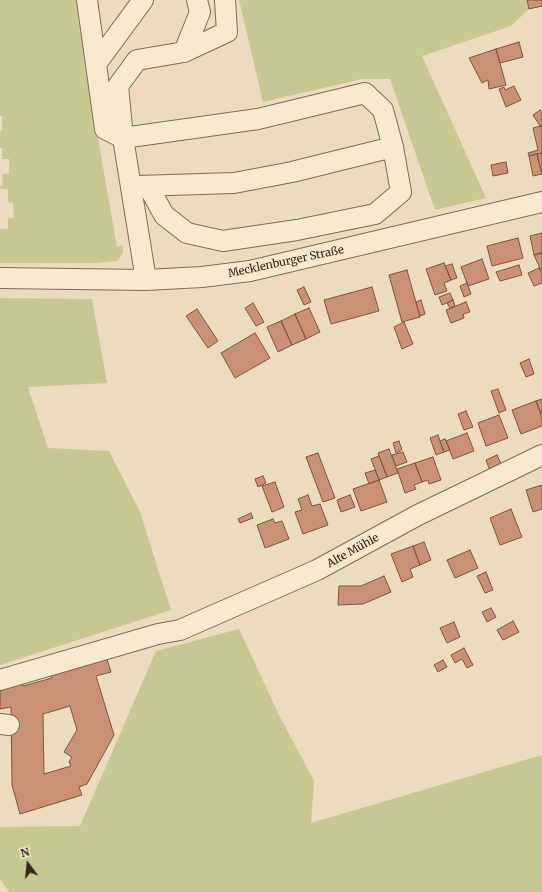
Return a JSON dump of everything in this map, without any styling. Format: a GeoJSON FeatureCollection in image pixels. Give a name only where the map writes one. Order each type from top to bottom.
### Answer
{"type":"FeatureCollection","features":[{"type":"Feature","properties":{"kind":"street"},"geometry":{"type":"LineString","coordinates":[[87,0],[105,129],[123,138],[258,119],[365,93],[384,110],[393,147],[401,192],[376,214],[297,230],[223,241],[187,233],[164,215],[140,186]]}},
{"type":"Feature","properties":{"kind":"street"},"geometry":{"type":"LineString","coordinates":[[96,64],[143,0]]}},
{"type":"Feature","properties":{"kind":"street"},"geometry":{"type":"LineString","coordinates":[[184,52],[200,12],[197,0]]}},
{"type":"Feature","properties":{"kind":"street"},"geometry":{"type":"LineString","coordinates":[[206,42],[213,8],[211,0]]}},
{"type":"Feature","properties":{"kind":"street"},"geometry":{"type":"LineString","coordinates":[[146,280],[140,186],[123,138],[118,86],[138,60],[184,52],[227,32],[225,0]]}},
{"type":"Feature","properties":{"kind":"street"},"geometry":{"type":"LineString","coordinates":[[140,186],[234,183],[292,172],[393,147]]}},
{"type":"Feature","properties":{"kind":"street","name":"Mecklenburger Straße"},"geometry":{"type":"LineString","coordinates":[[0,278],[146,280],[202,278],[250,271],[542,202]]}},
{"type":"Feature","properties":{"kind":"street","name":"Alte Mühle"},"geometry":{"type":"LineString","coordinates":[[0,680],[158,634],[180,630],[317,570],[418,515],[542,456]]}},
{"type":"Feature","properties":{"kind":"green space"},"geometry":{"type":"Polygon","coordinates":[[[0,0],[78,0],[93,110],[117,247],[123,245],[123,253],[117,261],[97,263],[0,263],[0,229],[8,229],[8,218],[14,218],[13,203],[8,202],[8,189],[0,189],[0,186],[3,186],[2,174],[9,174],[9,159],[2,159],[2,148],[0,148],[2,116],[0,116],[0,0]]]}},
{"type":"Feature","properties":{"kind":"green space"},"geometry":{"type":"Polygon","coordinates":[[[239,0],[527,0],[529,9],[511,26],[422,56],[486,198],[435,210],[390,79],[362,79],[263,102],[239,0]]]}},
{"type":"Feature","properties":{"kind":"green space"},"geometry":{"type":"Polygon","coordinates":[[[0,298],[92,299],[107,383],[28,387],[48,448],[109,451],[140,512],[171,610],[0,665],[0,298]]]}},
{"type":"Feature","properties":{"kind":"green space"},"geometry":{"type":"Polygon","coordinates":[[[239,629],[278,713],[314,781],[311,823],[542,755],[542,892],[9,892],[0,879],[0,827],[80,826],[156,651],[239,629]]]}},
{"type":"Feature","properties":{"kind":"building"},"geometry":{"type":"Polygon","coordinates":[[[527,0],[542,0],[542,6],[529,9],[527,0]]]}},
{"type":"Feature","properties":{"kind":"building"},"geometry":{"type":"Polygon","coordinates":[[[519,42],[523,57],[500,63],[496,49],[519,42]]]}},
{"type":"Feature","properties":{"kind":"building"},"geometry":{"type":"Polygon","coordinates":[[[496,49],[506,85],[489,89],[488,80],[482,83],[469,58],[496,49]]]}},
{"type":"Feature","properties":{"kind":"building"},"geometry":{"type":"Polygon","coordinates":[[[514,86],[521,100],[506,107],[499,89],[504,87],[505,90],[514,86]]]}},
{"type":"Feature","properties":{"kind":"building"},"geometry":{"type":"Polygon","coordinates":[[[540,110],[542,113],[542,126],[540,126],[533,115],[540,110]]]}},
{"type":"Feature","properties":{"kind":"building"},"geometry":{"type":"Polygon","coordinates":[[[542,126],[542,153],[529,156],[528,153],[538,150],[533,128],[542,126]]]}},
{"type":"Feature","properties":{"kind":"building"},"geometry":{"type":"Polygon","coordinates":[[[542,153],[542,174],[537,154],[542,153]]]}},
{"type":"Feature","properties":{"kind":"building"},"geometry":{"type":"Polygon","coordinates":[[[537,154],[542,174],[533,176],[529,156],[537,154]]]}},
{"type":"Feature","properties":{"kind":"building"},"geometry":{"type":"Polygon","coordinates":[[[506,162],[508,173],[493,176],[491,165],[506,162]]]}},
{"type":"Feature","properties":{"kind":"building"},"geometry":{"type":"Polygon","coordinates":[[[542,233],[542,253],[534,255],[530,236],[542,233]]]}},
{"type":"Feature","properties":{"kind":"building"},"geometry":{"type":"Polygon","coordinates":[[[518,238],[523,258],[492,266],[487,246],[518,238]]]}},
{"type":"Feature","properties":{"kind":"building"},"geometry":{"type":"Polygon","coordinates":[[[541,253],[542,255],[542,273],[534,255],[541,253]]]}},
{"type":"Feature","properties":{"kind":"building"},"geometry":{"type":"Polygon","coordinates":[[[482,259],[489,279],[468,286],[461,267],[482,259]]]}},
{"type":"Feature","properties":{"kind":"building"},"geometry":{"type":"Polygon","coordinates":[[[444,263],[451,280],[444,283],[447,291],[435,295],[426,269],[444,263]]]}},
{"type":"Feature","properties":{"kind":"building"},"geometry":{"type":"Polygon","coordinates":[[[452,264],[457,278],[451,280],[445,266],[452,264]]]}},
{"type":"Feature","properties":{"kind":"building"},"geometry":{"type":"Polygon","coordinates":[[[519,265],[522,275],[500,281],[496,272],[519,265]]]}},
{"type":"Feature","properties":{"kind":"building"},"geometry":{"type":"Polygon","coordinates":[[[539,268],[542,273],[542,283],[534,286],[528,273],[539,268]]]}},
{"type":"Feature","properties":{"kind":"building"},"geometry":{"type":"Polygon","coordinates":[[[407,270],[420,317],[402,322],[389,275],[407,270]]]}},
{"type":"Feature","properties":{"kind":"building"},"geometry":{"type":"Polygon","coordinates":[[[467,283],[471,294],[464,297],[460,286],[467,283]]]}},
{"type":"Feature","properties":{"kind":"building"},"geometry":{"type":"Polygon","coordinates":[[[304,287],[311,302],[304,305],[297,290],[304,287]]]}},
{"type":"Feature","properties":{"kind":"building"},"geometry":{"type":"Polygon","coordinates":[[[372,287],[379,311],[331,324],[324,300],[372,287]]]}},
{"type":"Feature","properties":{"kind":"building"},"geometry":{"type":"Polygon","coordinates":[[[450,293],[453,300],[442,305],[439,297],[450,293]]]}},
{"type":"Feature","properties":{"kind":"building"},"geometry":{"type":"Polygon","coordinates":[[[421,300],[425,314],[420,316],[416,302],[421,300]]]}},
{"type":"Feature","properties":{"kind":"building"},"geometry":{"type":"Polygon","coordinates":[[[453,300],[455,306],[450,308],[447,303],[453,300]]]}},
{"type":"Feature","properties":{"kind":"building"},"geometry":{"type":"Polygon","coordinates":[[[466,302],[470,312],[463,314],[464,318],[451,323],[446,310],[466,302]]]}},
{"type":"Feature","properties":{"kind":"building"},"geometry":{"type":"Polygon","coordinates":[[[253,303],[264,322],[256,326],[245,308],[253,303]]]}},
{"type":"Feature","properties":{"kind":"building"},"geometry":{"type":"Polygon","coordinates":[[[309,308],[320,332],[306,339],[295,314],[309,308]]]}},
{"type":"Feature","properties":{"kind":"building"},"geometry":{"type":"Polygon","coordinates":[[[197,309],[218,341],[208,348],[186,316],[197,309]]]}},
{"type":"Feature","properties":{"kind":"building"},"geometry":{"type":"Polygon","coordinates":[[[295,314],[306,339],[292,345],[281,321],[295,314]]]}},
{"type":"Feature","properties":{"kind":"building"},"geometry":{"type":"Polygon","coordinates":[[[281,321],[292,345],[278,352],[267,327],[281,321]]]}},
{"type":"Feature","properties":{"kind":"building"},"geometry":{"type":"Polygon","coordinates":[[[404,322],[413,344],[402,349],[394,327],[404,322]]]}},
{"type":"Feature","properties":{"kind":"building"},"geometry":{"type":"Polygon","coordinates":[[[255,333],[270,358],[235,378],[221,353],[255,333]]]}},
{"type":"Feature","properties":{"kind":"building"},"geometry":{"type":"Polygon","coordinates":[[[529,359],[534,374],[526,377],[520,363],[529,359]]]}},
{"type":"Feature","properties":{"kind":"building"},"geometry":{"type":"Polygon","coordinates":[[[498,389],[506,410],[499,413],[491,391],[498,389]]]}},
{"type":"Feature","properties":{"kind":"building"},"geometry":{"type":"Polygon","coordinates":[[[542,399],[542,413],[541,414],[536,401],[542,399]]]}},
{"type":"Feature","properties":{"kind":"building"},"geometry":{"type":"Polygon","coordinates":[[[536,401],[542,418],[542,426],[521,434],[512,410],[536,401]]]}},
{"type":"Feature","properties":{"kind":"building"},"geometry":{"type":"Polygon","coordinates":[[[466,411],[473,427],[464,430],[458,414],[466,411]]]}},
{"type":"Feature","properties":{"kind":"building"},"geometry":{"type":"Polygon","coordinates":[[[499,415],[508,438],[486,446],[478,423],[499,415]]]}},
{"type":"Feature","properties":{"kind":"building"},"geometry":{"type":"Polygon","coordinates":[[[467,433],[474,451],[453,459],[446,441],[467,433]]]}},
{"type":"Feature","properties":{"kind":"building"},"geometry":{"type":"Polygon","coordinates":[[[438,435],[444,452],[436,455],[430,438],[438,435]]]}},
{"type":"Feature","properties":{"kind":"building"},"geometry":{"type":"Polygon","coordinates":[[[445,439],[450,450],[444,452],[440,441],[445,439]]]}},
{"type":"Feature","properties":{"kind":"building"},"geometry":{"type":"Polygon","coordinates":[[[399,441],[402,450],[396,453],[393,443],[399,441]]]}},
{"type":"Feature","properties":{"kind":"building"},"geometry":{"type":"Polygon","coordinates":[[[389,449],[398,473],[387,477],[378,453],[389,449]]]}},
{"type":"Feature","properties":{"kind":"building"},"geometry":{"type":"Polygon","coordinates":[[[403,452],[407,462],[396,466],[392,455],[403,452]]]}},
{"type":"Feature","properties":{"kind":"building"},"geometry":{"type":"Polygon","coordinates":[[[318,453],[335,498],[323,502],[306,457],[318,453]]]}},
{"type":"Feature","properties":{"kind":"building"},"geometry":{"type":"Polygon","coordinates":[[[497,455],[502,466],[490,471],[486,460],[497,455]]]}},
{"type":"Feature","properties":{"kind":"building"},"geometry":{"type":"Polygon","coordinates":[[[379,456],[387,477],[379,480],[371,459],[379,456]]]}},
{"type":"Feature","properties":{"kind":"building"},"geometry":{"type":"Polygon","coordinates":[[[433,457],[441,480],[429,484],[428,480],[422,482],[415,463],[433,457]]]}},
{"type":"Feature","properties":{"kind":"building"},"geometry":{"type":"Polygon","coordinates":[[[415,463],[422,482],[414,485],[416,489],[405,493],[397,469],[415,463]]]}},
{"type":"Feature","properties":{"kind":"building"},"geometry":{"type":"Polygon","coordinates":[[[375,470],[379,480],[369,484],[365,473],[375,470]]]}},
{"type":"Feature","properties":{"kind":"building"},"geometry":{"type":"Polygon","coordinates":[[[263,476],[266,483],[258,487],[255,479],[263,476]]]}},
{"type":"Feature","properties":{"kind":"building"},"geometry":{"type":"Polygon","coordinates":[[[379,480],[387,502],[361,511],[353,489],[379,480]]]}},
{"type":"Feature","properties":{"kind":"building"},"geometry":{"type":"Polygon","coordinates":[[[275,482],[284,507],[272,512],[262,486],[275,482]]]}},
{"type":"Feature","properties":{"kind":"building"},"geometry":{"type":"Polygon","coordinates":[[[542,485],[542,509],[533,512],[526,490],[542,485]]]}},
{"type":"Feature","properties":{"kind":"building"},"geometry":{"type":"Polygon","coordinates":[[[308,495],[312,506],[320,504],[328,525],[303,534],[295,512],[302,510],[298,499],[308,495]]]}},
{"type":"Feature","properties":{"kind":"building"},"geometry":{"type":"Polygon","coordinates":[[[350,495],[355,507],[341,512],[337,500],[350,495]]]}},
{"type":"Feature","properties":{"kind":"building"},"geometry":{"type":"Polygon","coordinates":[[[511,509],[522,537],[500,545],[490,518],[511,509]]]}},
{"type":"Feature","properties":{"kind":"building"},"geometry":{"type":"Polygon","coordinates":[[[251,513],[253,518],[240,523],[238,519],[251,513]]]}},
{"type":"Feature","properties":{"kind":"building"},"geometry":{"type":"Polygon","coordinates":[[[273,519],[275,523],[282,521],[289,539],[265,548],[257,525],[273,519]]]}},
{"type":"Feature","properties":{"kind":"building"},"geometry":{"type":"Polygon","coordinates":[[[424,542],[431,560],[420,565],[413,546],[424,542]]]}},
{"type":"Feature","properties":{"kind":"building"},"geometry":{"type":"Polygon","coordinates":[[[413,546],[420,565],[410,569],[413,577],[402,582],[391,554],[413,546]]]}},
{"type":"Feature","properties":{"kind":"building"},"geometry":{"type":"Polygon","coordinates":[[[470,550],[478,568],[455,578],[447,560],[470,550]]]}},
{"type":"Feature","properties":{"kind":"building"},"geometry":{"type":"Polygon","coordinates":[[[486,572],[493,590],[485,593],[477,576],[486,572]]]}},
{"type":"Feature","properties":{"kind":"building"},"geometry":{"type":"Polygon","coordinates":[[[384,576],[391,592],[363,604],[338,605],[339,586],[361,586],[384,576]]]}},
{"type":"Feature","properties":{"kind":"building"},"geometry":{"type":"Polygon","coordinates":[[[491,608],[496,617],[487,622],[482,612],[491,608]]]}},
{"type":"Feature","properties":{"kind":"building"},"geometry":{"type":"Polygon","coordinates":[[[513,621],[519,632],[503,640],[497,630],[513,621]]]}},
{"type":"Feature","properties":{"kind":"building"},"geometry":{"type":"Polygon","coordinates":[[[454,622],[460,637],[447,643],[440,628],[454,622]]]}},
{"type":"Feature","properties":{"kind":"building"},"geometry":{"type":"Polygon","coordinates":[[[464,648],[473,665],[467,668],[462,659],[455,663],[451,655],[464,648]]]}},
{"type":"Feature","properties":{"kind":"building"},"geometry":{"type":"Polygon","coordinates":[[[106,656],[111,672],[96,676],[114,735],[87,784],[79,787],[82,795],[20,814],[12,785],[11,707],[0,709],[0,688],[21,681],[23,686],[52,678],[50,671],[106,656]],[[70,706],[43,714],[44,774],[71,766],[69,762],[72,757],[64,752],[77,730],[70,706]]]}},
{"type":"Feature","properties":{"kind":"building"},"geometry":{"type":"Polygon","coordinates":[[[443,660],[447,667],[438,672],[434,665],[443,660]]]}}]}
